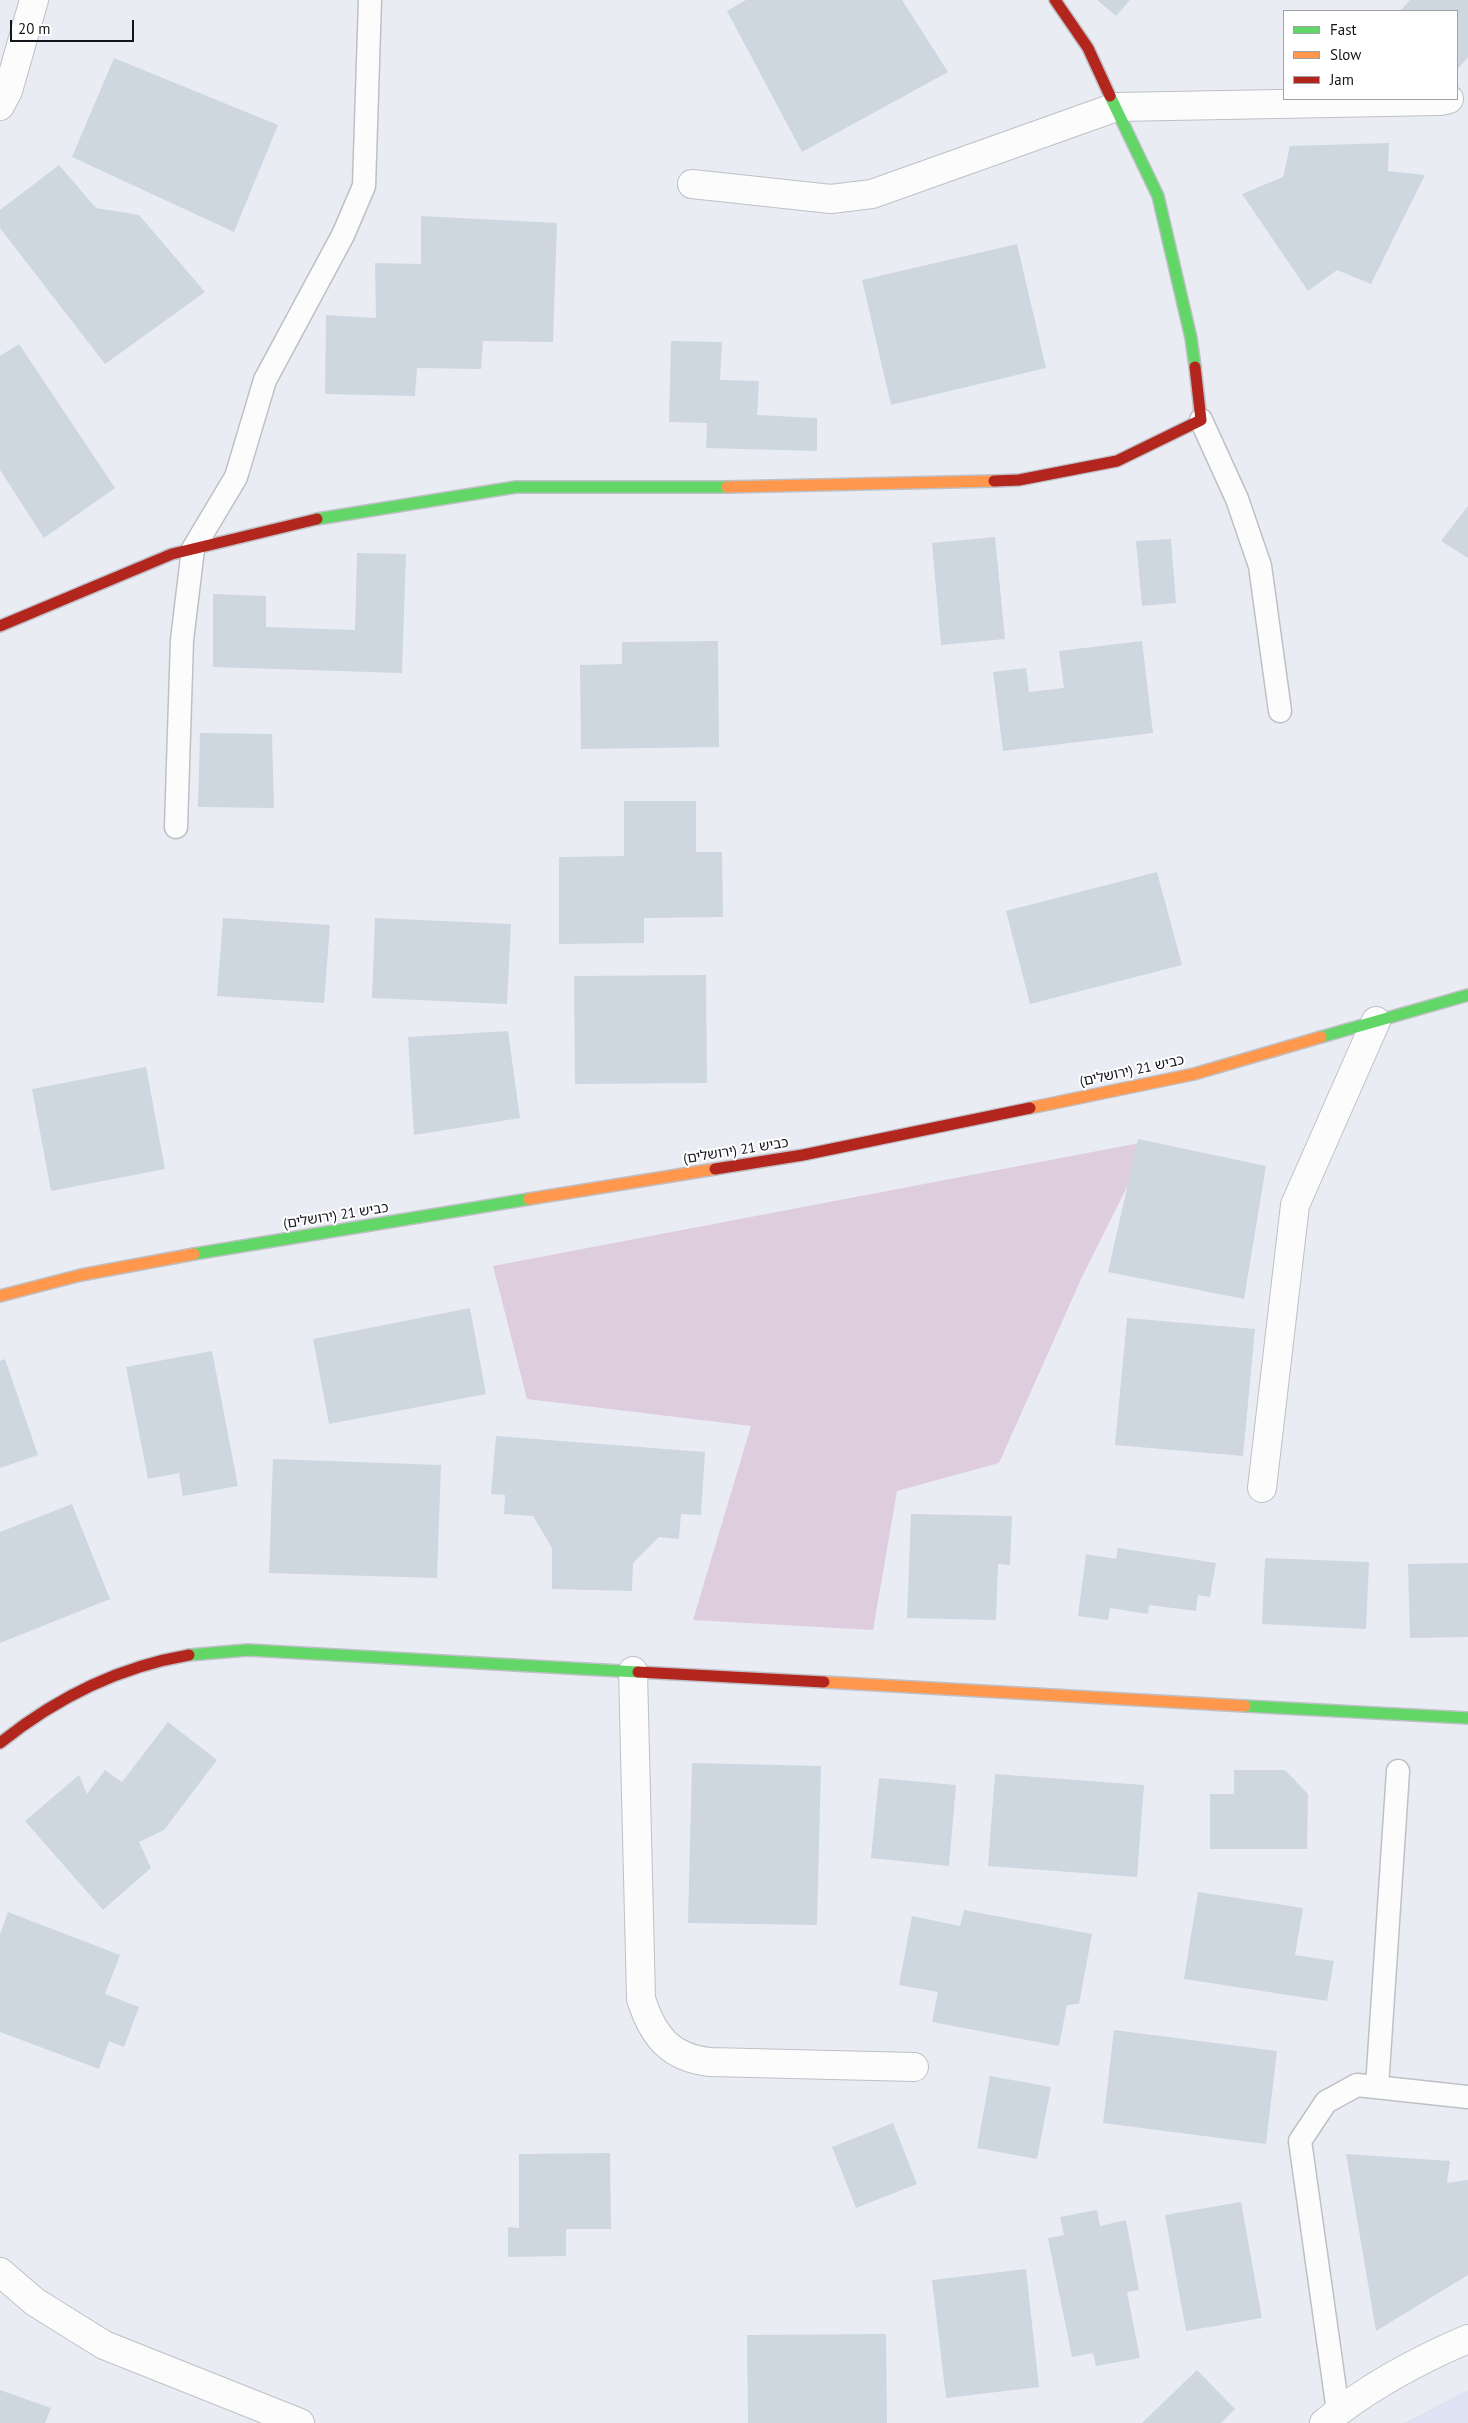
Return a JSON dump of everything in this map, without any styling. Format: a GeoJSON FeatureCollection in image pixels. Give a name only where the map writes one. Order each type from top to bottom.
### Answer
{"type":"FeatureCollection","features":[{"type":"Feature","properties":{"kind":"street"},"geometry":{"type":"LineString","coordinates":[[0,106],[8,91],[34,0]]}},
{"type":"Feature","properties":{"kind":"street"},"geometry":{"type":"LineString","coordinates":[[0,626],[172,554],[329,516],[516,487],[762,487],[1019,480],[1117,461],[1201,420],[1191,338],[1158,196],[1088,48],[1055,0]]}},
{"type":"Feature","properties":{"kind":"street"},"geometry":{"type":"LineString","coordinates":[[692,184],[831,199],[872,194],[1116,106],[1430,102],[1443,100]]}},
{"type":"Feature","properties":{"kind":"street","name":"כביש 21 (ירושלים)"},"geometry":{"type":"LineString","coordinates":[[0,1296],[81,1276],[202,1252],[803,1155],[1194,1074],[1468,995]]}},
{"type":"Feature","properties":{"kind":"street"},"geometry":{"type":"LineString","coordinates":[[1262,1488],[1295,1206],[1376,1021]]}},
{"type":"Feature","properties":{"kind":"street"},"geometry":{"type":"LineString","coordinates":[[0,1742],[23,1723],[74,1693],[132,1668],[188,1655],[248,1650],[1468,1718]]}},
{"type":"Feature","properties":{"kind":"street"},"geometry":{"type":"LineString","coordinates":[[633,1671],[641,1999],[648,2022],[660,2039],[675,2052],[694,2060],[710,2062],[914,2067]]}},
{"type":"Feature","properties":{"kind":"street"},"geometry":{"type":"LineString","coordinates":[[0,2272],[35,2302],[104,2345],[300,2423]]}},
{"type":"Feature","properties":{"kind":"street"},"geometry":{"type":"LineString","coordinates":[[1331,2417],[1354,2400],[1421,2359],[1468,2340]]}},
{"type":"Feature","properties":{"kind":"lane"},"geometry":{"type":"LineString","coordinates":[[176,827],[182,640],[193,549],[236,477],[265,380],[343,235],[364,186],[370,0]]}},
{"type":"Feature","properties":{"kind":"lane"},"geometry":{"type":"LineString","coordinates":[[1201,420],[1237,499],[1260,566],[1280,711]]}},
{"type":"Feature","properties":{"kind":"lane"},"geometry":{"type":"LineString","coordinates":[[1377,2087],[1398,1771]]}},
{"type":"Feature","properties":{"kind":"lane"},"geometry":{"type":"LineString","coordinates":[[1331,2417],[1300,2141],[1326,2102],[1358,2085],[1468,2097]]}},
{"type":"Feature","properties":{"kind":"shaded area"},"geometry":{"type":"Polygon","coordinates":[[[1150,1141],[1082,1277],[999,1463],[897,1491],[873,1630],[693,1620],[751,1426],[527,1399],[493,1266],[1150,1141]]]}},
{"type":"Feature","properties":{"kind":"shaded area"},"geometry":{"type":"Polygon","coordinates":[[[1468,2390],[1468,2423],[1404,2423],[1468,2390]]]}},
{"type":"Feature","properties":{"kind":"building"},"geometry":{"type":"Polygon","coordinates":[[[746,0],[902,0],[948,72],[802,152],[727,11],[746,0]]]}},
{"type":"Feature","properties":{"kind":"building"},"geometry":{"type":"Polygon","coordinates":[[[1097,0],[1130,0],[1116,16],[1097,0]]]}},
{"type":"Feature","properties":{"kind":"building"},"geometry":{"type":"Polygon","coordinates":[[[1410,0],[1468,0],[1468,57],[1458,69],[1458,10],[1401,10],[1410,0]]]}},
{"type":"Feature","properties":{"kind":"building"},"geometry":{"type":"Polygon","coordinates":[[[114,58],[278,125],[234,232],[72,157],[114,58]]]}},
{"type":"Feature","properties":{"kind":"building"},"geometry":{"type":"Polygon","coordinates":[[[1389,143],[1388,171],[1425,175],[1371,284],[1337,270],[1308,291],[1242,194],[1283,177],[1290,146],[1389,143]]]}},
{"type":"Feature","properties":{"kind":"building"},"geometry":{"type":"Polygon","coordinates":[[[59,165],[96,208],[139,215],[205,292],[105,364],[0,228],[0,210],[59,165]]]}},
{"type":"Feature","properties":{"kind":"building"},"geometry":{"type":"Polygon","coordinates":[[[421,216],[557,223],[553,342],[483,341],[481,369],[417,368],[415,396],[325,394],[326,315],[376,318],[375,263],[421,264],[421,216]]]}},
{"type":"Feature","properties":{"kind":"building"},"geometry":{"type":"Polygon","coordinates":[[[1017,244],[1046,368],[891,405],[862,280],[1017,244]]]}},
{"type":"Feature","properties":{"kind":"building"},"geometry":{"type":"Polygon","coordinates":[[[671,341],[722,342],[720,380],[759,381],[757,415],[817,418],[817,451],[706,448],[707,423],[669,422],[671,341]]]}},
{"type":"Feature","properties":{"kind":"building"},"geometry":{"type":"Polygon","coordinates":[[[19,344],[115,488],[44,538],[0,470],[0,356],[19,344]]]}},
{"type":"Feature","properties":{"kind":"building"},"geometry":{"type":"Polygon","coordinates":[[[1468,506],[1468,558],[1441,541],[1468,506]]]}},
{"type":"Feature","properties":{"kind":"building"},"geometry":{"type":"Polygon","coordinates":[[[995,537],[1005,639],[941,645],[932,543],[995,537]]]}},
{"type":"Feature","properties":{"kind":"building"},"geometry":{"type":"Polygon","coordinates":[[[1171,539],[1176,603],[1142,606],[1136,541],[1171,539]]]}},
{"type":"Feature","properties":{"kind":"building"},"geometry":{"type":"Polygon","coordinates":[[[357,553],[406,554],[402,673],[213,667],[213,594],[266,596],[266,627],[355,630],[357,553]]]}},
{"type":"Feature","properties":{"kind":"building"},"geometry":{"type":"Polygon","coordinates":[[[718,641],[719,747],[581,749],[580,665],[622,664],[622,642],[718,641]]]}},
{"type":"Feature","properties":{"kind":"building"},"geometry":{"type":"Polygon","coordinates":[[[1142,641],[1153,733],[1003,751],[993,672],[1026,668],[1029,692],[1064,688],[1059,651],[1142,641]]]}},
{"type":"Feature","properties":{"kind":"building"},"geometry":{"type":"Polygon","coordinates":[[[200,733],[272,734],[274,808],[198,807],[200,733]]]}},
{"type":"Feature","properties":{"kind":"building"},"geometry":{"type":"Polygon","coordinates":[[[624,801],[696,801],[696,852],[722,852],[723,917],[644,918],[644,943],[559,944],[559,857],[624,856],[624,801]]]}},
{"type":"Feature","properties":{"kind":"building"},"geometry":{"type":"Polygon","coordinates":[[[1157,872],[1182,965],[1030,1004],[1006,911],[1157,872]]]}},
{"type":"Feature","properties":{"kind":"building"},"geometry":{"type":"Polygon","coordinates":[[[223,918],[330,925],[324,1003],[217,996],[223,918]]]}},
{"type":"Feature","properties":{"kind":"building"},"geometry":{"type":"Polygon","coordinates":[[[375,918],[511,924],[507,1004],[372,998],[375,918]]]}},
{"type":"Feature","properties":{"kind":"building"},"geometry":{"type":"Polygon","coordinates":[[[706,975],[707,1083],[575,1084],[574,976],[706,975]]]}},
{"type":"Feature","properties":{"kind":"building"},"geometry":{"type":"Polygon","coordinates":[[[508,1031],[520,1118],[414,1135],[408,1037],[508,1031]]]}},
{"type":"Feature","properties":{"kind":"building"},"geometry":{"type":"Polygon","coordinates":[[[146,1067],[165,1169],[51,1191],[32,1089],[146,1067]]]}},
{"type":"Feature","properties":{"kind":"building"},"geometry":{"type":"Polygon","coordinates":[[[1138,1139],[1266,1166],[1244,1299],[1108,1272],[1138,1139]]]}},
{"type":"Feature","properties":{"kind":"building"},"geometry":{"type":"Polygon","coordinates":[[[470,1308],[486,1394],[329,1424],[313,1339],[470,1308]]]}},
{"type":"Feature","properties":{"kind":"building"},"geometry":{"type":"Polygon","coordinates":[[[1127,1318],[1255,1329],[1243,1456],[1115,1445],[1127,1318]]]}},
{"type":"Feature","properties":{"kind":"building"},"geometry":{"type":"Polygon","coordinates":[[[212,1351],[238,1486],[183,1496],[179,1473],[148,1479],[126,1367],[212,1351]]]}},
{"type":"Feature","properties":{"kind":"building"},"geometry":{"type":"Polygon","coordinates":[[[5,1359],[38,1455],[0,1468],[0,1361],[5,1359]]]}},
{"type":"Feature","properties":{"kind":"building"},"geometry":{"type":"Polygon","coordinates":[[[496,1436],[705,1452],[701,1515],[681,1514],[679,1539],[659,1537],[633,1563],[632,1591],[552,1589],[552,1548],[533,1516],[504,1514],[505,1495],[491,1494],[496,1436]]]}},
{"type":"Feature","properties":{"kind":"building"},"geometry":{"type":"Polygon","coordinates":[[[273,1459],[441,1465],[437,1578],[269,1573],[273,1459]]]}},
{"type":"Feature","properties":{"kind":"building"},"geometry":{"type":"Polygon","coordinates":[[[72,1504],[110,1599],[0,1643],[0,1532],[72,1504]]]}},
{"type":"Feature","properties":{"kind":"building"},"geometry":{"type":"Polygon","coordinates":[[[911,1514],[1012,1516],[1010,1565],[998,1564],[996,1620],[907,1618],[911,1514]]]}},
{"type":"Feature","properties":{"kind":"building"},"geometry":{"type":"Polygon","coordinates":[[[1118,1548],[1216,1563],[1210,1597],[1198,1595],[1196,1611],[1149,1605],[1148,1614],[1110,1608],[1108,1620],[1078,1616],[1086,1554],[1116,1559],[1118,1548]]]}},
{"type":"Feature","properties":{"kind":"building"},"geometry":{"type":"Polygon","coordinates":[[[1265,1558],[1369,1562],[1366,1629],[1262,1624],[1265,1558]]]}},
{"type":"Feature","properties":{"kind":"building"},"geometry":{"type":"Polygon","coordinates":[[[1468,1563],[1468,1637],[1410,1638],[1408,1564],[1468,1563]]]}},
{"type":"Feature","properties":{"kind":"building"},"geometry":{"type":"Polygon","coordinates":[[[168,1722],[217,1760],[164,1830],[139,1842],[151,1868],[103,1910],[25,1821],[79,1775],[87,1794],[105,1770],[122,1782],[168,1722]]]}},
{"type":"Feature","properties":{"kind":"building"},"geometry":{"type":"Polygon","coordinates":[[[692,1763],[821,1766],[817,1925],[688,1923],[692,1763]]]}},
{"type":"Feature","properties":{"kind":"building"},"geometry":{"type":"Polygon","coordinates":[[[1234,1770],[1285,1770],[1308,1794],[1307,1849],[1210,1849],[1210,1794],[1234,1794],[1234,1770]]]}},
{"type":"Feature","properties":{"kind":"building"},"geometry":{"type":"Polygon","coordinates":[[[995,1774],[1144,1785],[1137,1877],[988,1866],[995,1774]]]}},
{"type":"Feature","properties":{"kind":"building"},"geometry":{"type":"Polygon","coordinates":[[[879,1778],[956,1785],[949,1866],[871,1858],[879,1778]]]}},
{"type":"Feature","properties":{"kind":"building"},"geometry":{"type":"Polygon","coordinates":[[[1198,1892],[1303,1908],[1295,1955],[1334,1961],[1327,2001],[1184,1979],[1198,1892]]]}},
{"type":"Feature","properties":{"kind":"building"},"geometry":{"type":"Polygon","coordinates":[[[964,1910],[1092,1934],[1079,2004],[1067,2005],[1059,2046],[932,2022],[938,1992],[899,1985],[912,1916],[960,1926],[964,1910]]]}},
{"type":"Feature","properties":{"kind":"building"},"geometry":{"type":"Polygon","coordinates":[[[8,1912],[120,1955],[105,1994],[139,2007],[124,2047],[109,2041],[99,2069],[0,2032],[0,1934],[8,1912]]]}},
{"type":"Feature","properties":{"kind":"building"},"geometry":{"type":"Polygon","coordinates":[[[1114,2030],[1277,2051],[1266,2144],[1103,2123],[1114,2030]]]}},
{"type":"Feature","properties":{"kind":"building"},"geometry":{"type":"Polygon","coordinates":[[[990,2076],[1051,2087],[1037,2159],[977,2148],[990,2076]]]}},
{"type":"Feature","properties":{"kind":"building"},"geometry":{"type":"Polygon","coordinates":[[[893,2123],[917,2184],[856,2208],[832,2147],[893,2123]]]}},
{"type":"Feature","properties":{"kind":"building"},"geometry":{"type":"Polygon","coordinates":[[[610,2153],[611,2229],[566,2229],[566,2256],[508,2257],[508,2227],[519,2228],[519,2154],[610,2153]]]}},
{"type":"Feature","properties":{"kind":"building"},"geometry":{"type":"Polygon","coordinates":[[[1346,2154],[1450,2161],[1447,2183],[1468,2180],[1468,2275],[1376,2331],[1346,2154]]]}},
{"type":"Feature","properties":{"kind":"building"},"geometry":{"type":"Polygon","coordinates":[[[1241,2202],[1262,2318],[1186,2331],[1165,2215],[1241,2202]]]}},
{"type":"Feature","properties":{"kind":"building"},"geometry":{"type":"Polygon","coordinates":[[[1097,2210],[1100,2226],[1126,2220],[1139,2290],[1127,2292],[1140,2358],[1096,2366],[1093,2353],[1072,2357],[1048,2238],[1064,2235],[1060,2217],[1097,2210]]]}},
{"type":"Feature","properties":{"kind":"building"},"geometry":{"type":"Polygon","coordinates":[[[1026,2269],[1039,2387],[946,2398],[932,2280],[1026,2269]]]}},
{"type":"Feature","properties":{"kind":"building"},"geometry":{"type":"Polygon","coordinates":[[[886,2334],[887,2423],[748,2423],[747,2335],[886,2334]]]}},
{"type":"Feature","properties":{"kind":"building"},"geometry":{"type":"Polygon","coordinates":[[[1197,2370],[1235,2409],[1221,2423],[1142,2423],[1197,2370]]]}},
{"type":"Feature","properties":{"kind":"building"},"geometry":{"type":"Polygon","coordinates":[[[0,2390],[51,2408],[45,2423],[0,2423],[0,2390]]]}},
{"type":"Feature","properties":{"kind":"traffic: fast"},"geometry":{"type":"LineString","coordinates":[[1110,96],[1158,196],[1191,338],[1195,367]]}},
{"type":"Feature","properties":{"kind":"traffic: fast"},"geometry":{"type":"LineString","coordinates":[[317,519],[516,487],[727,487]]}},
{"type":"Feature","properties":{"kind":"traffic: fast"},"geometry":{"type":"LineString","coordinates":[[1321,1037],[1468,995]]}},
{"type":"Feature","properties":{"kind":"traffic: fast"},"geometry":{"type":"LineString","coordinates":[[194,1254],[529,1199]]}},
{"type":"Feature","properties":{"kind":"traffic: fast"},"geometry":{"type":"LineString","coordinates":[[189,1655],[248,1650],[638,1672]]}},
{"type":"Feature","properties":{"kind":"traffic: fast"},"geometry":{"type":"LineString","coordinates":[[1245,1706],[1468,1718]]}},
{"type":"Feature","properties":{"kind":"traffic: slow"},"geometry":{"type":"LineString","coordinates":[[727,487],[994,481]]}},
{"type":"Feature","properties":{"kind":"traffic: slow"},"geometry":{"type":"LineString","coordinates":[[1030,1108],[1194,1074],[1321,1037]]}},
{"type":"Feature","properties":{"kind":"traffic: slow"},"geometry":{"type":"LineString","coordinates":[[529,1199],[715,1169]]}},
{"type":"Feature","properties":{"kind":"traffic: slow"},"geometry":{"type":"LineString","coordinates":[[0,1296],[81,1275],[194,1254]]}},
{"type":"Feature","properties":{"kind":"traffic: slow"},"geometry":{"type":"LineString","coordinates":[[824,1682],[1245,1706]]}},
{"type":"Feature","properties":{"kind":"traffic: jam"},"geometry":{"type":"LineString","coordinates":[[1055,0],[1088,48],[1110,96]]}},
{"type":"Feature","properties":{"kind":"traffic: jam"},"geometry":{"type":"LineString","coordinates":[[994,481],[1019,480],[1117,461],[1201,420],[1195,367]]}},
{"type":"Feature","properties":{"kind":"traffic: jam"},"geometry":{"type":"LineString","coordinates":[[0,626],[172,554],[317,519]]}},
{"type":"Feature","properties":{"kind":"traffic: jam"},"geometry":{"type":"LineString","coordinates":[[715,1169],[803,1155],[1030,1108]]}},
{"type":"Feature","properties":{"kind":"traffic: jam"},"geometry":{"type":"LineString","coordinates":[[0,1743],[43,1712],[89,1687],[137,1667],[189,1655]]}},
{"type":"Feature","properties":{"kind":"traffic: jam"},"geometry":{"type":"LineString","coordinates":[[638,1672],[824,1682]]}}]}
